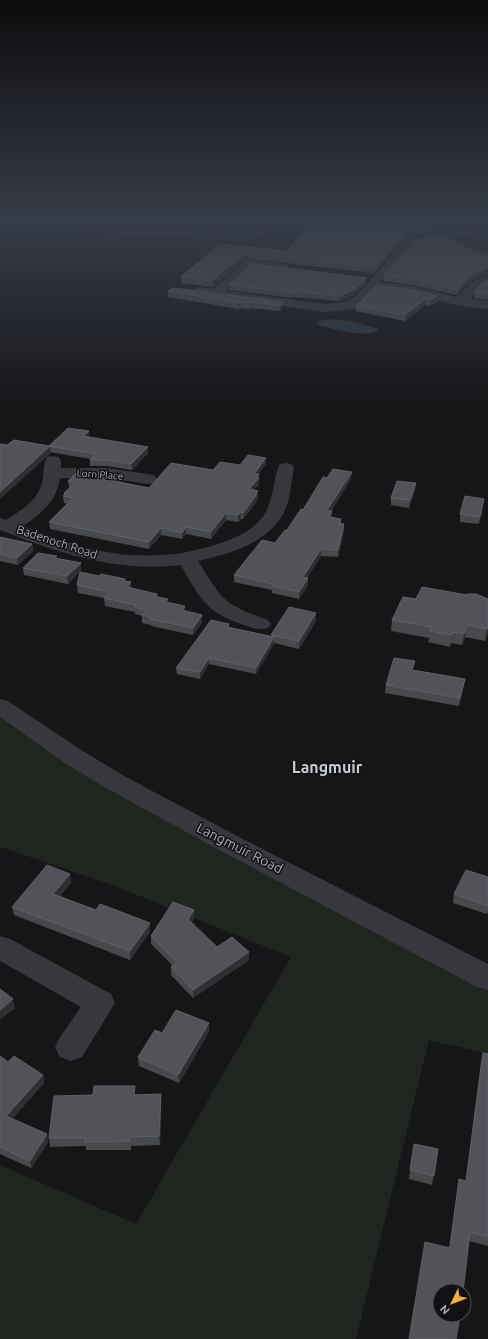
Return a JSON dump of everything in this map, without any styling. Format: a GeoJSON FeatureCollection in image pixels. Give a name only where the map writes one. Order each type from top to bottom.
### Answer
{"type":"FeatureCollection","features":[{"type":"Feature","properties":{"kind":"street"},"geometry":{"type":"LineString","coordinates":[[216,293],[227,283]]}},
{"type":"Feature","properties":{"kind":"street"},"geometry":{"type":"LineString","coordinates":[[188,290],[334,308],[348,306],[357,302],[369,283]]}},
{"type":"Feature","properties":{"kind":"street"},"geometry":{"type":"LineString","coordinates":[[385,283],[461,302],[488,305]]}},
{"type":"Feature","properties":{"kind":"street"},"geometry":{"type":"LineString","coordinates":[[461,302],[472,288],[480,283]]}},
{"type":"Feature","properties":{"kind":"street","name":"Lorn Place"},"geometry":{"type":"LineString","coordinates":[[4,525],[42,503],[50,488],[52,467],[107,472],[148,479]]}},
{"type":"Feature","properties":{"kind":"street","name":"Badenoch Road"},"geometry":{"type":"LineString","coordinates":[[4,525],[71,549],[109,558],[147,561],[187,559],[232,545],[252,535],[272,518],[278,508],[286,468]]}},
{"type":"Feature","properties":{"kind":"street"},"geometry":{"type":"LineString","coordinates":[[187,559],[214,601],[224,609],[237,616],[261,624]]}},
{"type":"Feature","properties":{"kind":"street","name":"Langmuir Road"},"geometry":{"type":"LineString","coordinates":[[0,706],[74,757],[115,782],[230,844],[488,978]]}},
{"type":"Feature","properties":{"kind":"street"},"geometry":{"type":"LineString","coordinates":[[0,947],[100,1002],[71,1047]]}},
{"type":"Feature","properties":{"kind":"shaded area"},"geometry":{"type":"Polygon","coordinates":[[[327,319],[350,321],[379,329],[374,332],[359,333],[316,324],[319,321],[327,319]]]}},
{"type":"Feature","properties":{"kind":"shaded area"},"geometry":{"type":"Polygon","coordinates":[[[0,706],[488,978],[488,1054],[429,1040],[356,1339],[0,1339],[0,1165],[136,1224],[291,957],[110,884],[0,847],[0,706]]]}},
{"type":"Feature","properties":{"kind":"building"},"geometry":{"type":"Polygon","coordinates":[[[361,283],[355,289],[340,296],[294,291],[293,293],[229,284],[361,283]]]}},
{"type":"Feature","properties":{"kind":"building"},"geometry":{"type":"Polygon","coordinates":[[[431,283],[464,283],[458,290],[431,283]]]}},
{"type":"Feature","properties":{"kind":"building"},"geometry":{"type":"Polygon","coordinates":[[[488,283],[488,294],[475,292],[480,285],[488,283]]]}},
{"type":"Feature","properties":{"kind":"building"},"geometry":{"type":"Polygon","coordinates":[[[377,285],[438,296],[430,300],[426,299],[405,315],[356,306],[364,300],[362,300],[377,285]]]}},
{"type":"Feature","properties":{"kind":"building"},"geometry":{"type":"Polygon","coordinates":[[[173,288],[283,302],[280,306],[251,302],[239,303],[168,291],[173,288]]]}},
{"type":"Feature","properties":{"kind":"building"},"geometry":{"type":"Polygon","coordinates":[[[68,428],[89,431],[83,436],[148,447],[131,464],[107,460],[90,460],[97,454],[49,446],[68,428]]]}},
{"type":"Feature","properties":{"kind":"building"},"geometry":{"type":"Polygon","coordinates":[[[14,440],[50,446],[0,492],[0,444],[7,445],[14,440]]]}},
{"type":"Feature","properties":{"kind":"building"},"geometry":{"type":"Polygon","coordinates":[[[248,455],[266,458],[254,474],[259,474],[257,478],[259,478],[249,489],[258,491],[255,494],[257,494],[243,513],[241,512],[238,515],[226,513],[211,532],[186,527],[182,533],[161,528],[149,542],[49,522],[73,498],[63,496],[67,493],[64,493],[76,482],[68,481],[76,473],[106,473],[120,475],[114,481],[149,488],[171,463],[213,470],[220,462],[240,465],[248,455]]]}},
{"type":"Feature","properties":{"kind":"building"},"geometry":{"type":"Polygon","coordinates":[[[333,469],[352,472],[327,510],[332,511],[329,517],[341,519],[339,523],[344,524],[338,550],[321,549],[303,577],[308,578],[299,592],[272,586],[274,584],[234,575],[262,540],[275,543],[285,530],[287,530],[301,509],[303,510],[323,477],[327,478],[333,469]]]}},
{"type":"Feature","properties":{"kind":"building"},"geometry":{"type":"Polygon","coordinates":[[[397,481],[416,483],[410,500],[391,498],[397,481]]]}},
{"type":"Feature","properties":{"kind":"building"},"geometry":{"type":"Polygon","coordinates":[[[465,496],[484,499],[480,517],[460,514],[465,496]]]}},
{"type":"Feature","properties":{"kind":"building"},"geometry":{"type":"Polygon","coordinates":[[[0,537],[32,544],[17,558],[0,554],[0,537]]]}},
{"type":"Feature","properties":{"kind":"building"},"geometry":{"type":"Polygon","coordinates":[[[38,553],[57,556],[55,558],[81,563],[67,576],[23,568],[38,553]]]}},
{"type":"Feature","properties":{"kind":"building"},"geometry":{"type":"Polygon","coordinates":[[[80,572],[99,576],[101,574],[125,579],[124,581],[131,582],[127,587],[157,594],[157,597],[168,599],[166,602],[185,606],[182,610],[202,615],[193,628],[150,619],[151,617],[142,615],[147,610],[135,607],[136,605],[104,598],[109,592],[77,585],[80,572]]]}},
{"type":"Feature","properties":{"kind":"building"},"geometry":{"type":"Polygon","coordinates":[[[422,587],[467,595],[476,594],[488,599],[487,629],[467,625],[464,634],[453,632],[452,635],[430,631],[431,627],[392,620],[403,597],[416,599],[422,587]]]}},
{"type":"Feature","properties":{"kind":"building"},"geometry":{"type":"Polygon","coordinates":[[[289,607],[316,613],[299,641],[271,635],[289,607]]]}},
{"type":"Feature","properties":{"kind":"building"},"geometry":{"type":"Polygon","coordinates":[[[211,620],[229,624],[227,627],[274,637],[256,668],[209,658],[200,672],[176,668],[211,620]]]}},
{"type":"Feature","properties":{"kind":"building"},"geometry":{"type":"Polygon","coordinates":[[[394,658],[415,661],[412,670],[465,679],[460,698],[386,685],[394,658]]]}},
{"type":"Feature","properties":{"kind":"building"},"geometry":{"type":"Polygon","coordinates":[[[47,865],[70,874],[53,894],[96,910],[100,904],[150,923],[130,951],[12,907],[47,865]]]}},
{"type":"Feature","properties":{"kind":"building"},"geometry":{"type":"Polygon","coordinates":[[[466,870],[488,877],[488,906],[454,894],[466,870]]]}},
{"type":"Feature","properties":{"kind":"building"},"geometry":{"type":"Polygon","coordinates":[[[173,902],[194,910],[188,919],[217,947],[232,937],[249,952],[193,990],[171,967],[178,963],[151,936],[173,902]]]}},
{"type":"Feature","properties":{"kind":"building"},"geometry":{"type":"Polygon","coordinates":[[[0,989],[13,999],[0,1010],[0,989]]]}},
{"type":"Feature","properties":{"kind":"building"},"geometry":{"type":"Polygon","coordinates":[[[176,1010],[209,1023],[178,1075],[138,1057],[155,1030],[162,1033],[176,1010]]]}},
{"type":"Feature","properties":{"kind":"building"},"geometry":{"type":"Polygon","coordinates":[[[483,1053],[488,1054],[488,1237],[470,1232],[464,1283],[432,1283],[432,1323],[459,1323],[456,1339],[409,1339],[425,1242],[450,1248],[459,1179],[466,1181],[483,1053]]]}},
{"type":"Feature","properties":{"kind":"building"},"geometry":{"type":"Polygon","coordinates":[[[0,1056],[8,1062],[14,1056],[43,1075],[6,1116],[47,1134],[30,1161],[0,1147],[0,1056]]]}},
{"type":"Feature","properties":{"kind":"building"},"geometry":{"type":"Polygon","coordinates":[[[94,1086],[135,1086],[134,1095],[161,1094],[159,1136],[130,1137],[130,1141],[85,1142],[86,1138],[49,1138],[54,1096],[93,1095],[94,1086]]]}},
{"type":"Feature","properties":{"kind":"building"},"geometry":{"type":"Polygon","coordinates":[[[414,1144],[438,1149],[434,1176],[410,1170],[414,1144]]]}},
{"type":"Feature","properties":{"kind":"district","name":"Langmuir"},"geometry":{"type":"Point","coordinates":[327,767]}}]}
